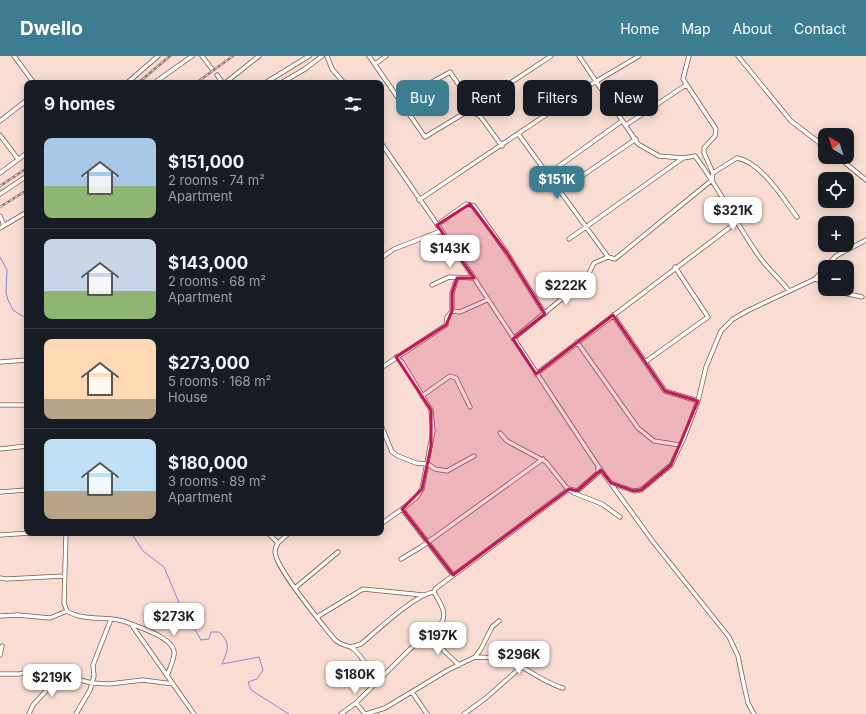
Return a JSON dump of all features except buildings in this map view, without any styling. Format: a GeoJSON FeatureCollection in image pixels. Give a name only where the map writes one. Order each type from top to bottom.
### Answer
{"type":"FeatureCollection","features":[{"type":"Feature","properties":{"kind":"street"},"geometry":{"type":"LineString","coordinates":[[14,56],[32,80]]}},
{"type":"Feature","properties":{"kind":"street"},"geometry":{"type":"LineString","coordinates":[[130,80],[158,56]]}},
{"type":"Feature","properties":{"kind":"street"},"geometry":{"type":"LineString","coordinates":[[158,80],[192,56]]}},
{"type":"Feature","properties":{"kind":"street"},"geometry":{"type":"LineString","coordinates":[[202,56],[212,69]]}},
{"type":"Feature","properties":{"kind":"street"},"geometry":{"type":"LineString","coordinates":[[228,80],[259,56]]}},
{"type":"Feature","properties":{"kind":"street"},"geometry":{"type":"LineString","coordinates":[[270,80],[309,56]]}},
{"type":"Feature","properties":{"kind":"street"},"geometry":{"type":"LineString","coordinates":[[286,80],[305,69],[322,56]]}},
{"type":"Feature","properties":{"kind":"street"},"geometry":{"type":"LineString","coordinates":[[327,56],[332,70],[341,80]]}},
{"type":"Feature","properties":{"kind":"street"},"geometry":{"type":"LineString","coordinates":[[369,56],[396,94]]}},
{"type":"Feature","properties":{"kind":"street"},"geometry":{"type":"LineString","coordinates":[[375,64],[386,56]]}},
{"type":"Feature","properties":{"kind":"street"},"geometry":{"type":"LineString","coordinates":[[515,80],[551,56]]}},
{"type":"Feature","properties":{"kind":"street"},"geometry":{"type":"LineString","coordinates":[[579,56],[638,144],[659,156],[683,158],[695,156],[712,180],[761,259],[789,292]]}},
{"type":"Feature","properties":{"kind":"street"},"geometry":{"type":"LineString","coordinates":[[420,200],[519,135],[595,82],[639,56]]}},
{"type":"Feature","properties":{"kind":"street"},"geometry":{"type":"LineString","coordinates":[[519,135],[608,257],[615,259],[712,180],[713,173],[704,153],[704,148],[715,136],[716,129],[694,94],[686,85],[683,76],[689,56]]}},
{"type":"Feature","properties":{"kind":"street"},"geometry":{"type":"LineString","coordinates":[[738,56],[791,121],[818,142]]}},
{"type":"Feature","properties":{"kind":"street"},"geometry":{"type":"LineString","coordinates":[[436,80],[450,72],[457,82]]}},
{"type":"Feature","properties":{"kind":"street"},"geometry":{"type":"LineString","coordinates":[[217,75],[221,80]]}},
{"type":"Feature","properties":{"kind":"street"},"geometry":{"type":"LineString","coordinates":[[626,125],[686,85]]}},
{"type":"Feature","properties":{"kind":"street"},"geometry":{"type":"LineString","coordinates":[[0,121],[24,102]]}},
{"type":"Feature","properties":{"kind":"street"},"geometry":{"type":"LineString","coordinates":[[411,116],[425,137],[460,116]]}},
{"type":"Feature","properties":{"kind":"street"},"geometry":{"type":"LineString","coordinates":[[480,116],[502,146]]}},
{"type":"Feature","properties":{"kind":"street"},"geometry":{"type":"LineString","coordinates":[[548,174],[622,121]]}},
{"type":"Feature","properties":{"kind":"street"},"geometry":{"type":"LineString","coordinates":[[0,135],[18,159]]}},
{"type":"Feature","properties":{"kind":"street"},"geometry":{"type":"LineString","coordinates":[[560,191],[636,139]]}},
{"type":"Feature","properties":{"kind":"street"},"geometry":{"type":"LineString","coordinates":[[384,152],[420,200],[598,466],[654,543],[729,637],[738,656],[748,703],[754,714]]}},
{"type":"Feature","properties":{"kind":"street"},"geometry":{"type":"LineString","coordinates":[[0,174],[24,155]]}},
{"type":"Feature","properties":{"kind":"street"},"geometry":{"type":"LineString","coordinates":[[569,239],[683,158]]}},
{"type":"Feature","properties":{"kind":"street"},"geometry":{"type":"LineString","coordinates":[[713,173],[737,158],[743,159],[766,175],[797,217]]}},
{"type":"Feature","properties":{"kind":"street"},"geometry":{"type":"LineString","coordinates":[[847,164],[866,180]]}},
{"type":"Feature","properties":{"kind":"street"},"geometry":{"type":"LineString","coordinates":[[0,194],[24,178]]}},
{"type":"Feature","properties":{"kind":"street"},"geometry":{"type":"LineString","coordinates":[[437,225],[466,204],[474,206],[507,253],[545,314]]}},
{"type":"Feature","properties":{"kind":"street"},"geometry":{"type":"LineString","coordinates":[[0,228],[24,214]]}},
{"type":"Feature","properties":{"kind":"street"},"geometry":{"type":"LineString","coordinates":[[0,216],[4,225]]}},
{"type":"Feature","properties":{"kind":"street"},"geometry":{"type":"LineString","coordinates":[[536,374],[675,267],[737,222]]}},
{"type":"Feature","properties":{"kind":"street"},"geometry":{"type":"LineString","coordinates":[[384,256],[394,249],[441,231]]}},
{"type":"Feature","properties":{"kind":"street"},"geometry":{"type":"LineString","coordinates":[[833,260],[836,256],[866,240]]}},
{"type":"Feature","properties":{"kind":"street"},"geometry":{"type":"LineString","coordinates":[[512,339],[545,314],[586,279],[594,263],[608,257]]}},
{"type":"Feature","properties":{"kind":"street"},"geometry":{"type":"LineString","coordinates":[[645,362],[708,317],[675,267]]}},
{"type":"Feature","properties":{"kind":"street"},"geometry":{"type":"LineString","coordinates":[[611,483],[634,491],[641,490],[671,465],[698,400],[706,367],[721,331],[733,319],[815,279],[818,276]]}},
{"type":"Feature","properties":{"kind":"street"},"geometry":{"type":"LineString","coordinates":[[432,285],[449,277],[473,278]]}},
{"type":"Feature","properties":{"kind":"street"},"geometry":{"type":"LineString","coordinates":[[384,366],[441,330],[446,325],[447,317],[452,311],[452,293],[457,278]]}},
{"type":"Feature","properties":{"kind":"street"},"geometry":{"type":"LineString","coordinates":[[854,295],[862,297]]}},
{"type":"Feature","properties":{"kind":"street"},"geometry":{"type":"LineString","coordinates":[[452,311],[460,312],[487,300]]}},
{"type":"Feature","properties":{"kind":"street"},"geometry":{"type":"LineString","coordinates":[[613,315],[665,392],[698,400]]}},
{"type":"Feature","properties":{"kind":"street"},"geometry":{"type":"LineString","coordinates":[[578,342],[643,432],[654,441],[680,445]]}},
{"type":"Feature","properties":{"kind":"street"},"geometry":{"type":"LineString","coordinates":[[384,522],[416,498],[422,489],[428,464],[433,431],[431,410],[402,362],[396,357]]}},
{"type":"Feature","properties":{"kind":"street"},"geometry":{"type":"LineString","coordinates":[[0,362],[24,360]]}},
{"type":"Feature","properties":{"kind":"street"},"geometry":{"type":"LineString","coordinates":[[422,396],[450,376],[456,378],[470,407]]}},
{"type":"Feature","properties":{"kind":"street"},"geometry":{"type":"LineString","coordinates":[[0,405],[24,405]]}},
{"type":"Feature","properties":{"kind":"street"},"geometry":{"type":"LineString","coordinates":[[384,432],[392,452],[416,463],[428,464],[435,469],[447,472],[474,456]]}},
{"type":"Feature","properties":{"kind":"street"},"geometry":{"type":"LineString","coordinates":[[500,433],[507,441],[543,459],[574,493],[602,504],[620,517]]}},
{"type":"Feature","properties":{"kind":"street"},"geometry":{"type":"LineString","coordinates":[[0,449],[24,446]]}},
{"type":"Feature","properties":{"kind":"street"},"geometry":{"type":"LineString","coordinates":[[401,559],[426,543],[543,459]]}},
{"type":"Feature","properties":{"kind":"street"},"geometry":{"type":"LineString","coordinates":[[569,489],[577,491],[598,473],[598,466]]}},
{"type":"Feature","properties":{"kind":"street"},"geometry":{"type":"LineString","coordinates":[[286,536],[278,543],[274,551],[277,560],[295,588],[335,640],[342,646],[352,648],[361,644],[423,596],[434,592],[435,589],[453,575],[569,489]]}},
{"type":"Feature","properties":{"kind":"street"},"geometry":{"type":"LineString","coordinates":[[0,492],[24,490]]}},
{"type":"Feature","properties":{"kind":"street"},"geometry":{"type":"LineString","coordinates":[[402,509],[426,543],[453,575]]}},
{"type":"Feature","properties":{"kind":"street"},"geometry":{"type":"LineString","coordinates":[[0,535],[24,533]]}},
{"type":"Feature","properties":{"kind":"street"},"geometry":{"type":"LineString","coordinates":[[66,536],[64,603],[67,611],[72,614],[85,617],[111,619],[131,624],[153,632],[167,640],[174,648],[174,655],[167,676]]}},
{"type":"Feature","properties":{"kind":"street"},"geometry":{"type":"LineString","coordinates":[[271,536],[278,543]]}},
{"type":"Feature","properties":{"kind":"street"},"geometry":{"type":"LineString","coordinates":[[295,588],[338,552]]}},
{"type":"Feature","properties":{"kind":"street"},"geometry":{"type":"LineString","coordinates":[[0,578],[64,576]]}},
{"type":"Feature","properties":{"kind":"street"},"geometry":{"type":"LineString","coordinates":[[317,617],[363,589],[423,596]]}},
{"type":"Feature","properties":{"kind":"street"},"geometry":{"type":"LineString","coordinates":[[341,714],[356,703],[426,635],[441,624],[444,619],[444,610],[434,592]]}},
{"type":"Feature","properties":{"kind":"street"},"geometry":{"type":"LineString","coordinates":[[0,617],[18,616],[50,618],[67,611]]}},
{"type":"Feature","properties":{"kind":"street"},"geometry":{"type":"LineString","coordinates":[[76,714],[90,690],[93,665],[111,619]]}},
{"type":"Feature","properties":{"kind":"street"},"geometry":{"type":"LineString","coordinates":[[475,657],[481,649],[492,627],[499,621]]}},
{"type":"Feature","properties":{"kind":"street"},"geometry":{"type":"LineString","coordinates":[[131,624],[139,633],[194,714]]}},
{"type":"Feature","properties":{"kind":"street"},"geometry":{"type":"LineString","coordinates":[[426,635],[439,642],[444,651],[459,665]]}},
{"type":"Feature","properties":{"kind":"street"},"geometry":{"type":"LineString","coordinates":[[0,655],[2,646]]}},
{"type":"Feature","properties":{"kind":"street"},"geometry":{"type":"LineString","coordinates":[[352,648],[369,667],[377,682]]}},
{"type":"Feature","properties":{"kind":"street"},"geometry":{"type":"LineString","coordinates":[[356,703],[366,714],[385,708],[448,670],[475,657],[490,657],[521,667],[552,685],[563,688]]}},
{"type":"Feature","properties":{"kind":"street"},"geometry":{"type":"LineString","coordinates":[[464,714],[486,698],[521,667]]}},
{"type":"Feature","properties":{"kind":"street"},"geometry":{"type":"LineString","coordinates":[[0,674],[19,674],[40,670],[92,683],[109,684],[144,680],[173,684]]}},
{"type":"Feature","properties":{"kind":"street"},"geometry":{"type":"LineString","coordinates":[[29,714],[33,705],[46,691],[51,673]]}},
{"type":"Feature","properties":{"kind":"street"},"geometry":{"type":"LineString","coordinates":[[412,692],[427,714]]}},
{"type":"Feature","properties":{"kind":"highlighted area"},"geometry":{"type":"Polygon","coordinates":[[[470,204],[507,253],[545,314],[513,339],[536,374],[613,315],[665,391],[698,401],[671,465],[641,490],[634,491],[611,483],[601,470],[577,491],[569,489],[453,575],[402,509],[422,489],[431,446],[431,410],[396,357],[446,325],[452,311],[452,293],[457,278],[474,278],[437,225],[470,204]]]}},
{"type":"Feature","properties":{"kind":"waterway"},"geometry":{"type":"LineString","coordinates":[[0,257],[7,270],[6,293],[8,300],[13,310],[24,317]]}},
{"type":"Feature","properties":{"kind":"waterway"},"geometry":{"type":"LineString","coordinates":[[133,536],[143,551],[164,567],[180,605],[191,611],[194,628],[201,640],[209,639],[211,632],[219,632],[223,636],[227,643],[227,651],[222,664],[259,657],[263,670],[257,679],[248,682],[251,690],[289,714]]}},
{"type":"Feature","properties":{"kind":"railway"},"geometry":{"type":"LineString","coordinates":[[142,80],[170,56]]}},
{"type":"Feature","properties":{"kind":"railway"},"geometry":{"type":"LineString","coordinates":[[200,80],[233,56]]}},
{"type":"Feature","properties":{"kind":"railway"},"geometry":{"type":"LineString","coordinates":[[0,186],[24,170]]}},
{"type":"Feature","properties":{"kind":"railway"},"geometry":{"type":"LineString","coordinates":[[0,207],[24,192]]}}]}
